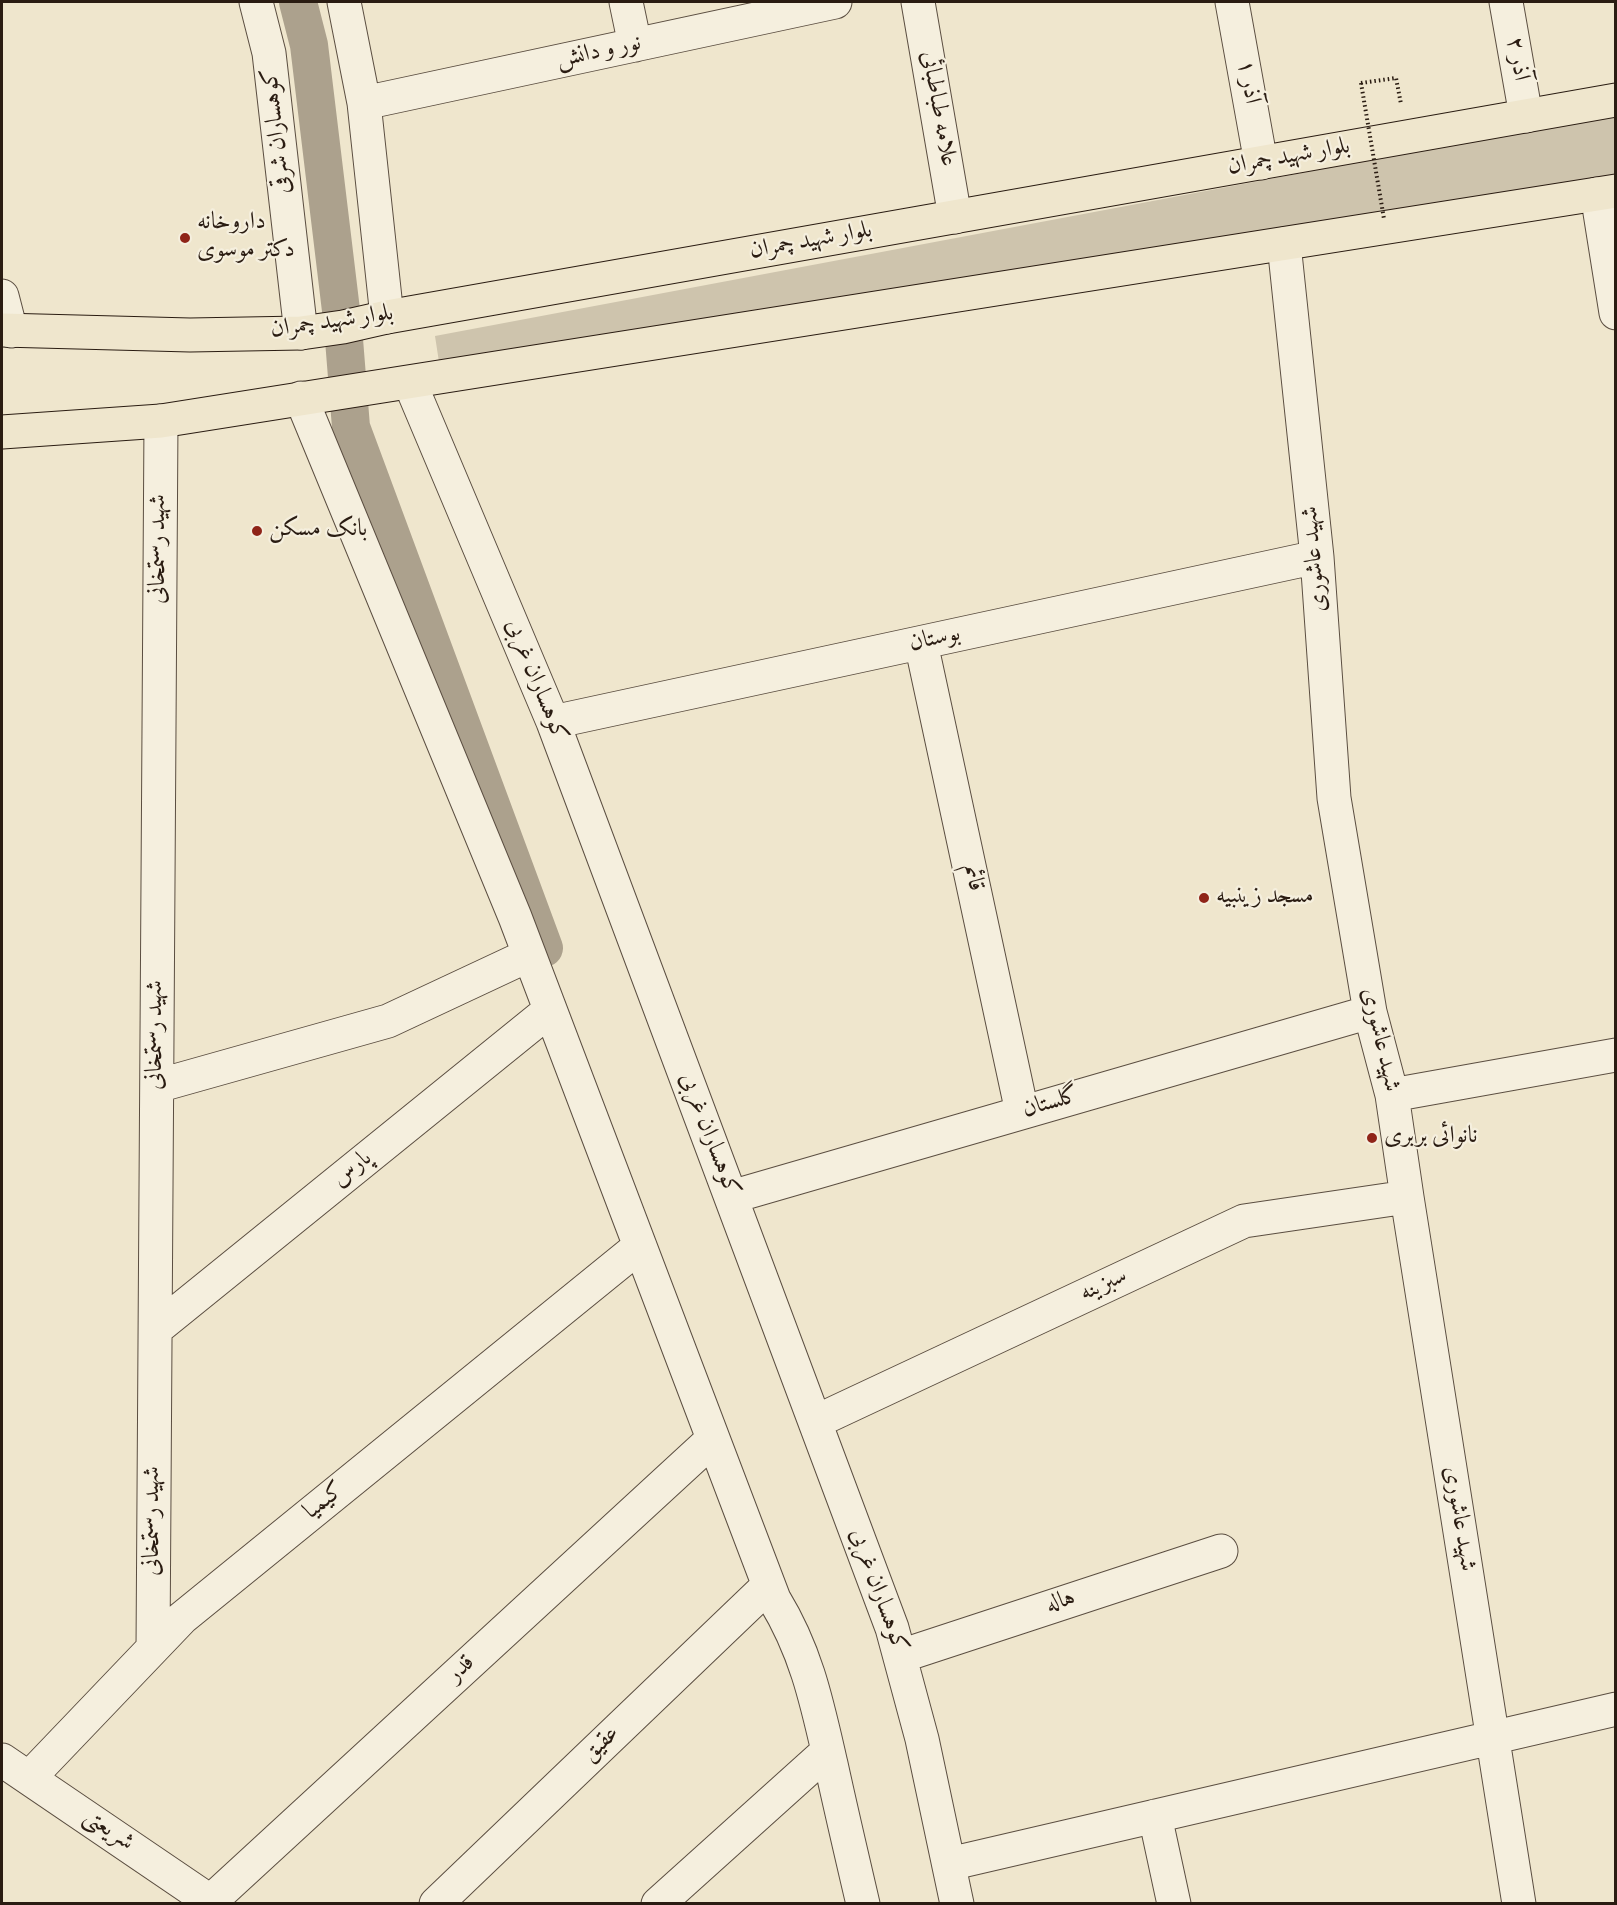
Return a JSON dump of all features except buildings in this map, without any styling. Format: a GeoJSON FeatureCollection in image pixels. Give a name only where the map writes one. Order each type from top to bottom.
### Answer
{"type":"FeatureCollection","features":[{"type":"Feature","properties":{"kind":"main road","name":"بلوار شهید چمران"},"geometry":{"type":"LineString","coordinates":[[6,331],[190,335],[301,333],[343,327],[387,316],[1616,100]]}},
{"type":"Feature","properties":{"kind":"main road"},"geometry":{"type":"LineString","coordinates":[[2,432],[161,421],[1606,192]]}},
{"type":"Feature","properties":{"kind":"street","name":"کوهساران شرقی"},"geometry":{"type":"LineString","coordinates":[[256,2],[269,53],[301,333]]}},
{"type":"Feature","properties":{"kind":"street"},"geometry":{"type":"LineString","coordinates":[[344,2],[364,104],[387,316]]}},
{"type":"Feature","properties":{"kind":"street"},"geometry":{"type":"LineString","coordinates":[[626,2],[635,45]]}},
{"type":"Feature","properties":{"kind":"street","name":"نور و دانش"},"geometry":{"type":"LineString","coordinates":[[364,104],[835,2]]}},
{"type":"Feature","properties":{"kind":"street","name":"علامه طباطبائی"},"geometry":{"type":"LineString","coordinates":[[918,2],[955,216]]}},
{"type":"Feature","properties":{"kind":"street","name":"آذر ۱"},"geometry":{"type":"LineString","coordinates":[[1232,2],[1261,163]]}},
{"type":"Feature","properties":{"kind":"street","name":"آذر ۲"},"geometry":{"type":"LineString","coordinates":[[1506,2],[1526,116]]}},
{"type":"Feature","properties":{"kind":"street"},"geometry":{"type":"LineString","coordinates":[[1606,192],[1616,313]]}},
{"type":"Feature","properties":{"kind":"street","name":"شهید عاشوری"},"geometry":{"type":"LineString","coordinates":[[1284,244],[1317,557],[1334,798],[1370,1012],[1392,1095],[1519,1904]]}},
{"type":"Feature","properties":{"kind":"street"},"geometry":{"type":"LineString","coordinates":[[2,296],[6,331]]}},
{"type":"Feature","properties":{"kind":"street","name":"کوهساران غربی"},"geometry":{"type":"LineString","coordinates":[[410,383],[553,722],[901,1656],[922,1739],[957,1904]]}},
{"type":"Feature","properties":{"kind":"street"},"geometry":{"type":"LineString","coordinates":[[301,398],[529,955],[768,1586],[801,1651],[828,1750],[863,1904]]}},
{"type":"Feature","properties":{"kind":"street","name":"شهید رستمخانی"},"geometry":{"type":"LineString","coordinates":[[153,1648],[161,421]]}},
{"type":"Feature","properties":{"kind":"street","name":"بوستان"},"geometry":{"type":"LineString","coordinates":[[553,722],[1317,557]]}},
{"type":"Feature","properties":{"kind":"street","name":"قائم"},"geometry":{"type":"LineString","coordinates":[[921,643],[1022,1113]]}},
{"type":"Feature","properties":{"kind":"street"},"geometry":{"type":"LineString","coordinates":[[157,1086],[388,1021],[529,955]]}},
{"type":"Feature","properties":{"kind":"street","name":"پارس"},"geometry":{"type":"LineString","coordinates":[[156,1329],[550,1011]]}},
{"type":"Feature","properties":{"kind":"street","name":"گلستان"},"geometry":{"type":"LineString","coordinates":[[731,1197],[1370,1012]]}},
{"type":"Feature","properties":{"kind":"street"},"geometry":{"type":"LineString","coordinates":[[1392,1095],[1616,1055]]}},
{"type":"Feature","properties":{"kind":"street","name":"سبزینه"},"geometry":{"type":"LineString","coordinates":[[815,1422],[1244,1221],[1407,1197]]}},
{"type":"Feature","properties":{"kind":"street","name":"کیمیا"},"geometry":{"type":"LineString","coordinates":[[29,1778],[182,1618],[640,1246]]}},
{"type":"Feature","properties":{"kind":"street","name":"قدر"},"geometry":{"type":"LineString","coordinates":[[213,1902],[713,1439]]}},
{"type":"Feature","properties":{"kind":"street","name":"هاله"},"geometry":{"type":"LineString","coordinates":[[901,1656],[1221,1551]]}},
{"type":"Feature","properties":{"kind":"street","name":"عقیق"},"geometry":{"type":"LineString","coordinates":[[436,1904],[768,1586]]}},
{"type":"Feature","properties":{"kind":"street"},"geometry":{"type":"LineString","coordinates":[[949,1864],[1616,1709]]}},
{"type":"Feature","properties":{"kind":"street"},"geometry":{"type":"LineString","coordinates":[[657,1904],[828,1750]]}},
{"type":"Feature","properties":{"kind":"street","name":"شریعتی"},"geometry":{"type":"LineString","coordinates":[[2,1760],[213,1902]]}},
{"type":"Feature","properties":{"kind":"street"},"geometry":{"type":"LineString","coordinates":[[1155,1816],[1174,1904]]}},
{"type":"Feature","properties":{"kind":"path"},"geometry":{"type":"LineString","coordinates":[[1384,219],[1361,83],[1396,78],[1407,137]]}},
{"type":"Feature","properties":{"kind":"shaded area"},"geometry":{"type":"Polygon","coordinates":[[[1615,114],[1615,176],[439,362],[435,336],[1615,114]]]}},
{"type":"Feature","properties":{"kind":"waterway"},"geometry":{"type":"LineString","coordinates":[[298,2],[309,45],[343,327],[351,427],[544,948]]}},
{"type":"Feature","properties":{"kind":"place","name":"داروخانه دکتر موسوی"},"geometry":{"type":"Point","coordinates":[185,238]}},
{"type":"Feature","properties":{"kind":"place","name":"بانک مسکن"},"geometry":{"type":"Point","coordinates":[257,531]}},
{"type":"Feature","properties":{"kind":"place","name":"مسجد زینبیه"},"geometry":{"type":"Point","coordinates":[1204,898]}},
{"type":"Feature","properties":{"kind":"place","name":"نانوائی بربری"},"geometry":{"type":"Point","coordinates":[1372,1138]}}]}
